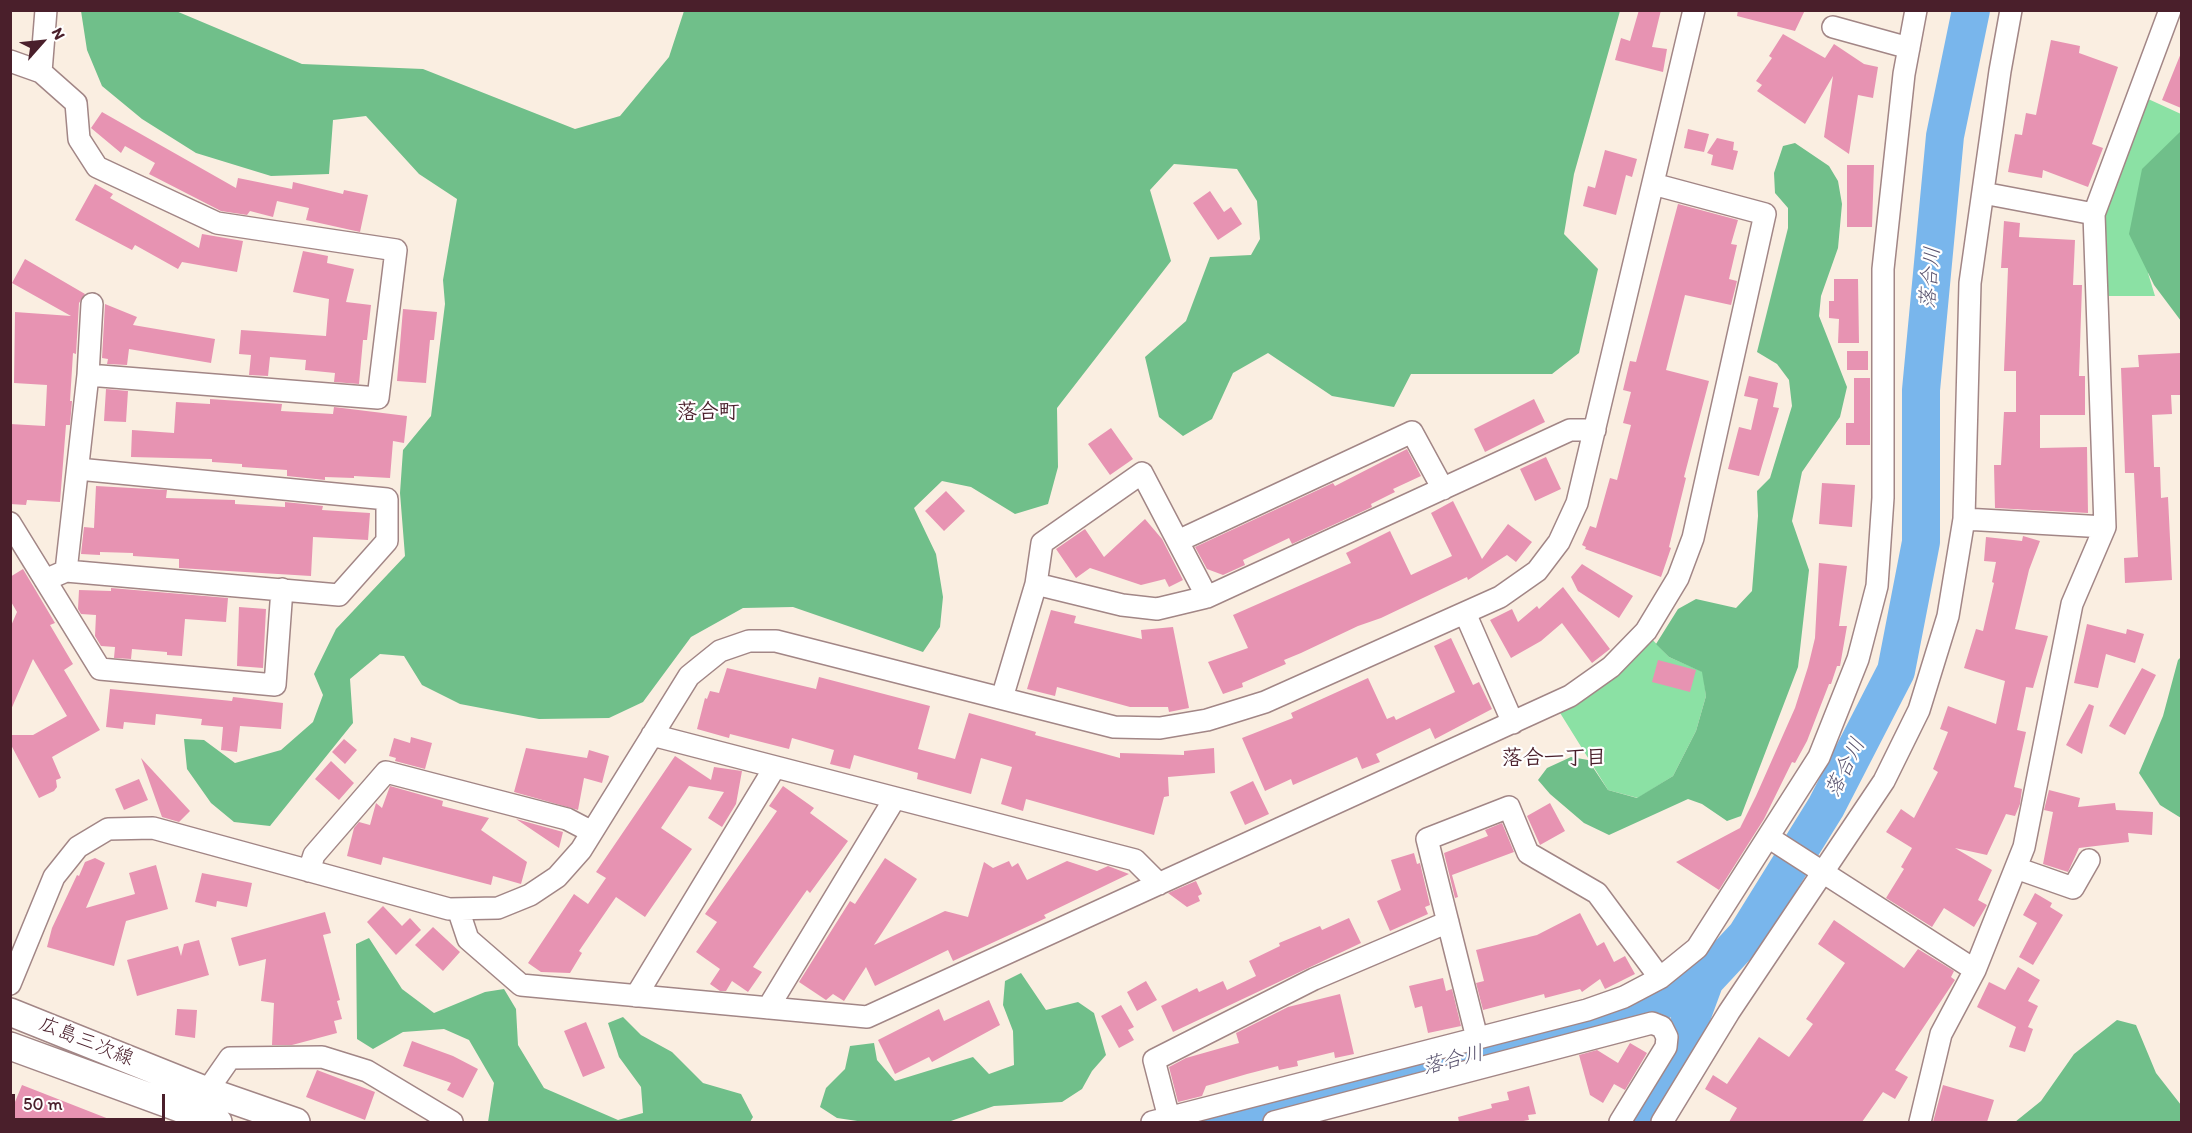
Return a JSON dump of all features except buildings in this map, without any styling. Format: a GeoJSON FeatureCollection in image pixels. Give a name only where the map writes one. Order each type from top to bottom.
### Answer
{"type":"FeatureCollection","features":[{"type":"Feature","properties":{"kind":"main road","name":"広島三次線"},"geometry":{"type":"LineString","coordinates":[[10,1012],[207,1091],[296,1122]]}},
{"type":"Feature","properties":{"kind":"main road","name":"広島三次線"},"geometry":{"type":"LineString","coordinates":[[10,1046],[218,1122]]}},
{"type":"Feature","properties":{"kind":"street"},"geometry":{"type":"LineString","coordinates":[[41,72],[46,10]]}},
{"type":"Feature","properties":{"kind":"street"},"geometry":{"type":"LineString","coordinates":[[10,984],[54,877],[78,848],[108,829],[153,828],[449,909],[498,908],[530,896],[557,877],[592,832],[689,676],[720,651],[749,642],[776,641],[1114,727],[1160,728],[1207,720],[1265,702],[1500,597],[1537,571],[1559,542],[1577,503],[1694,10]]}},
{"type":"Feature","properties":{"kind":"street"},"geometry":{"type":"LineString","coordinates":[[1267,1110],[1477,1038],[1587,1010],[1623,997],[1660,978],[1697,948],[1773,840],[1819,757],[1858,659],[1877,586],[1883,498],[1883,269],[1909,48],[1916,10]]}},
{"type":"Feature","properties":{"kind":"street"},"geometry":{"type":"LineString","coordinates":[[1662,1122],[1818,868],[1884,781],[1919,710],[1948,616],[1964,519],[1970,283],[2011,10]]}},
{"type":"Feature","properties":{"kind":"street"},"geometry":{"type":"LineString","coordinates":[[1920,1122],[1941,1034],[1975,970],[2024,848],[2072,604],[2105,527],[2094,214],[2170,10]]}},
{"type":"Feature","properties":{"kind":"street"},"geometry":{"type":"LineString","coordinates":[[1833,27],[1909,48]]}},
{"type":"Feature","properties":{"kind":"street"},"geometry":{"type":"LineString","coordinates":[[10,61],[41,72],[76,103],[79,139],[97,167],[218,223],[396,250],[378,398],[88,375]]}},
{"type":"Feature","properties":{"kind":"street"},"geometry":{"type":"LineString","coordinates":[[458,909],[468,939],[521,985],[867,1017],[1570,696],[1611,667],[1646,631],[1678,578],[1693,538],[1764,214],[1653,184]]}},
{"type":"Feature","properties":{"kind":"street"},"geometry":{"type":"LineString","coordinates":[[1983,193],[2094,214]]}},
{"type":"Feature","properties":{"kind":"street"},"geometry":{"type":"LineString","coordinates":[[66,571],[88,375],[92,304]]}},
{"type":"Feature","properties":{"kind":"street"},"geometry":{"type":"LineString","coordinates":[[1036,584],[1122,605],[1157,609],[1208,597],[1570,430],[1594,430]]}},
{"type":"Feature","properties":{"kind":"street"},"geometry":{"type":"LineString","coordinates":[[1178,541],[1412,432],[1443,489]]}},
{"type":"Feature","properties":{"kind":"street"},"geometry":{"type":"LineString","coordinates":[[45,580],[66,571],[339,595],[387,541],[387,499],[78,469]]}},
{"type":"Feature","properties":{"kind":"street"},"geometry":{"type":"LineString","coordinates":[[1002,698],[1036,584],[1042,543],[1142,473],[1208,597]]}},
{"type":"Feature","properties":{"kind":"street"},"geometry":{"type":"LineString","coordinates":[[1964,519],[2105,527]]}},
{"type":"Feature","properties":{"kind":"street"},"geometry":{"type":"LineString","coordinates":[[13,533],[100,669],[275,685],[282,589]]}},
{"type":"Feature","properties":{"kind":"street"},"geometry":{"type":"LineString","coordinates":[[1465,613],[1514,723]]}},
{"type":"Feature","properties":{"kind":"street"},"geometry":{"type":"LineString","coordinates":[[652,735],[1135,860],[1159,884]]}},
{"type":"Feature","properties":{"kind":"street"},"geometry":{"type":"LineString","coordinates":[[636,996],[775,767]]}},
{"type":"Feature","properties":{"kind":"street"},"geometry":{"type":"LineString","coordinates":[[309,871],[314,855],[386,772],[567,819],[592,832]]}},
{"type":"Feature","properties":{"kind":"street"},"geometry":{"type":"LineString","coordinates":[[768,1008],[895,798]]}},
{"type":"Feature","properties":{"kind":"street"},"geometry":{"type":"LineString","coordinates":[[1477,1038],[1427,839],[1509,807],[1528,853],[1597,893],[1660,978]]}},
{"type":"Feature","properties":{"kind":"street"},"geometry":{"type":"LineString","coordinates":[[1773,840],[1975,970]]}},
{"type":"Feature","properties":{"kind":"street"},"geometry":{"type":"LineString","coordinates":[[2016,868],[2073,888],[2089,860]]}},
{"type":"Feature","properties":{"kind":"street"},"geometry":{"type":"LineString","coordinates":[[1448,922],[1314,979],[1154,1060],[1160,1120],[1267,1110],[1652,1023],[1662,1027],[1667,1037],[1666,1047],[1620,1122]]}},
{"type":"Feature","properties":{"kind":"street"},"geometry":{"type":"LineString","coordinates":[[207,1091],[230,1058],[322,1057],[367,1071],[452,1122]]}},
{"type":"Feature","properties":{"kind":"green space"},"geometry":{"type":"Polygon","coordinates":[[[81,11],[176,11],[302,64],[423,69],[575,129],[620,116],[669,57],[684,11],[1620,11],[1574,174],[1564,234],[1598,269],[1579,353],[1552,374],[1411,374],[1394,407],[1332,396],[1268,353],[1233,373],[1212,419],[1183,436],[1159,417],[1145,357],[1186,321],[1210,257],[1251,255],[1260,239],[1257,201],[1237,169],[1174,164],[1150,190],[1171,261],[1057,408],[1058,467],[1048,504],[1015,514],[971,487],[942,481],[914,508],[936,554],[943,597],[940,627],[923,652],[793,607],[743,608],[691,637],[643,702],[609,718],[539,719],[460,704],[422,685],[404,656],[380,654],[350,679],[353,723],[270,826],[234,822],[211,803],[187,769],[184,739],[204,740],[235,763],[281,750],[313,722],[323,695],[314,674],[336,629],[405,556],[400,493],[403,450],[431,416],[445,304],[443,280],[457,199],[419,174],[366,116],[333,120],[329,174],[271,176],[196,153],[142,119],[102,86],[87,50],[81,11]]]}},
{"type":"Feature","properties":{"kind":"green space"},"geometry":{"type":"Polygon","coordinates":[[[2146,98],[2181,114],[2181,163],[2148,273],[2155,296],[2101,296],[2099,216],[2146,98]]]}},
{"type":"Feature","properties":{"kind":"green space"},"geometry":{"type":"Polygon","coordinates":[[[2181,131],[2181,321],[2154,285],[2129,234],[2142,169],[2181,131]]]}},
{"type":"Feature","properties":{"kind":"green space"},"geometry":{"type":"Polygon","coordinates":[[[1795,143],[1829,166],[1838,181],[1842,204],[1838,248],[1821,296],[1819,316],[1847,387],[1840,417],[1802,472],[1792,521],[1809,570],[1798,667],[1741,816],[1727,821],[1702,804],[1688,799],[1609,835],[1584,823],[1550,794],[1538,780],[1547,768],[1571,757],[1588,760],[1608,790],[1637,798],[1673,776],[1696,731],[1706,696],[1702,672],[1669,657],[1656,644],[1678,609],[1696,599],[1736,608],[1752,591],[1758,516],[1757,491],[1770,478],[1792,406],[1789,380],[1777,364],[1757,352],[1788,228],[1788,208],[1775,193],[1774,173],[1783,146],[1795,143]]]}},
{"type":"Feature","properties":{"kind":"green space"},"geometry":{"type":"Polygon","coordinates":[[[1649,636],[1669,657],[1703,672],[1706,696],[1696,731],[1673,776],[1638,798],[1608,790],[1557,708],[1649,636]]]}},
{"type":"Feature","properties":{"kind":"green space"},"geometry":{"type":"Polygon","coordinates":[[[2181,657],[2181,818],[2160,805],[2139,773],[2163,716],[2178,660],[2181,657]]]}},
{"type":"Feature","properties":{"kind":"green space"},"geometry":{"type":"Polygon","coordinates":[[[369,938],[402,989],[434,1013],[485,992],[504,989],[516,1009],[518,1045],[544,1088],[618,1120],[643,1113],[641,1087],[619,1057],[608,1023],[623,1017],[641,1035],[672,1052],[703,1083],[741,1094],[753,1117],[750,1122],[488,1122],[494,1083],[469,1040],[444,1029],[403,1032],[373,1049],[357,1039],[356,944],[369,938]]]}},
{"type":"Feature","properties":{"kind":"green space"},"geometry":{"type":"Polygon","coordinates":[[[1021,973],[1046,1010],[1078,1002],[1094,1013],[1106,1055],[1092,1071],[1082,1089],[1062,1102],[994,1106],[948,1122],[864,1122],[837,1118],[820,1107],[826,1088],[845,1069],[850,1046],[874,1043],[877,1060],[895,1081],[973,1057],[989,1074],[1014,1065],[1013,1031],[1003,1005],[1005,981],[1021,973]]]}},
{"type":"Feature","properties":{"kind":"green space"},"geometry":{"type":"Polygon","coordinates":[[[2117,1020],[2136,1025],[2156,1073],[2181,1105],[2181,1122],[2015,1122],[2041,1101],[2074,1054],[2117,1020]]]}},
{"type":"Feature","properties":{"kind":"waterway","name":"落合川"},"geometry":{"type":"LineString","coordinates":[[1207,1122],[1562,1034],[1650,1006],[1705,980],[1746,936],[1826,807],[1896,671],[1921,542],[1921,390],[1945,136],[1971,10]]}},
{"type":"Feature","properties":{"kind":"waterway"},"geometry":{"type":"LineString","coordinates":[[1637,1122],[1677,1056],[1705,980]]}},
{"type":"Feature","properties":{"kind":"district","name":"落合町"},"geometry":{"type":"Point","coordinates":[708,413]}},
{"type":"Feature","properties":{"kind":"district","name":"落合一丁目"},"geometry":{"type":"Point","coordinates":[1554,759]}}]}
